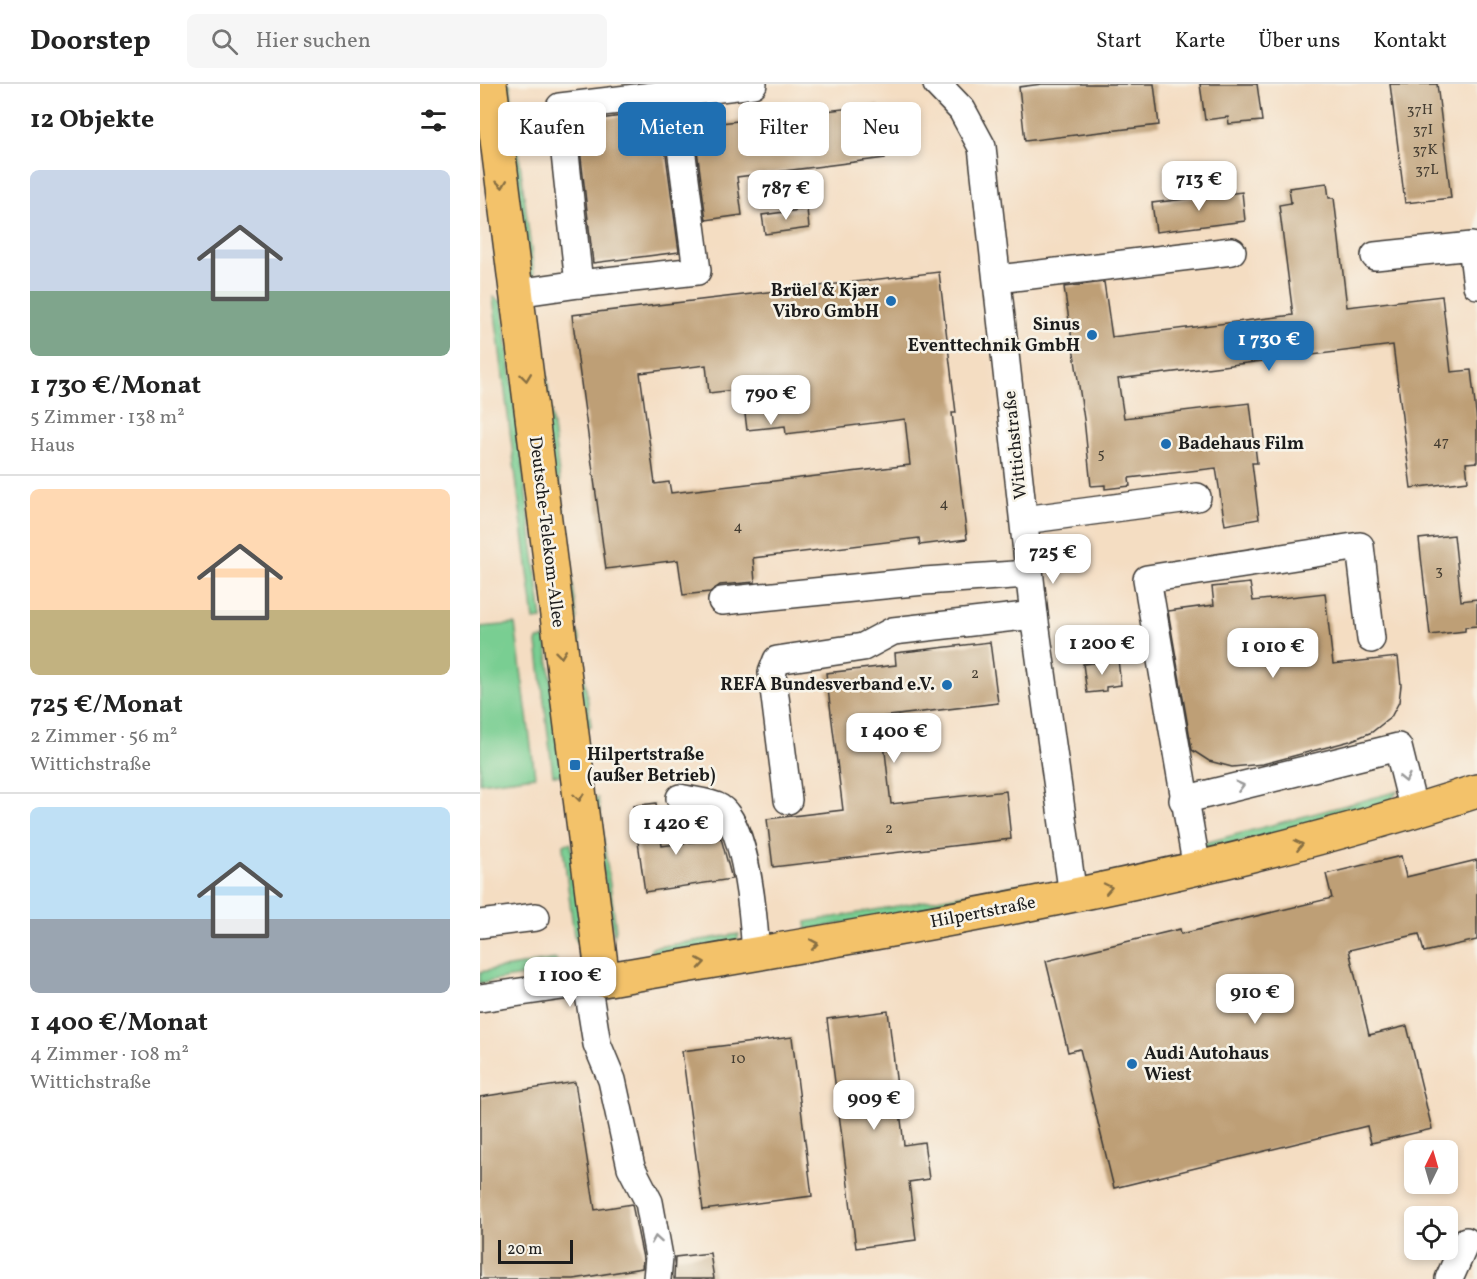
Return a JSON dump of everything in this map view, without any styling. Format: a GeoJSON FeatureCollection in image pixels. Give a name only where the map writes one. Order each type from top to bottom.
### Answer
{"type":"FeatureCollection","features":[{"type":"Feature","properties":{"kind":"main road","name":"Deutsche-Telekom-Allee"},"geometry":{"type":"LineString","coordinates":[[490,84],[488,133],[516,292],[595,981]]}},
{"type":"Feature","properties":{"kind":"main road","name":"Hilpertstraße"},"geometry":{"type":"LineString","coordinates":[[595,981],[1073,896],[1334,836],[1477,791]]}},
{"type":"Feature","properties":{"kind":"street"},"geometry":{"type":"LineString","coordinates":[[579,284],[560,107],[753,84]]}},
{"type":"Feature","properties":{"kind":"street","name":"Wittichstraße"},"geometry":{"type":"LineString","coordinates":[[937,84],[962,110],[982,147],[1029,574],[1073,896]]}},
{"type":"Feature","properties":{"kind":"street"},"geometry":{"type":"LineString","coordinates":[[516,292],[697,271],[674,94]]}},
{"type":"Feature","properties":{"kind":"street"},"geometry":{"type":"LineString","coordinates":[[1375,256],[1472,246],[1477,285]]}},
{"type":"Feature","properties":{"kind":"street"},"geometry":{"type":"LineString","coordinates":[[998,279],[1232,251]]}},
{"type":"Feature","properties":{"kind":"street"},"geometry":{"type":"LineString","coordinates":[[1024,520],[1197,497]]}},
{"type":"Feature","properties":{"kind":"street"},"geometry":{"type":"LineString","coordinates":[[1197,869],[1183,800],[1147,579],[1360,546],[1371,639]]}},
{"type":"Feature","properties":{"kind":"street"},"geometry":{"type":"LineString","coordinates":[[722,602],[924,580],[1029,574]]}},
{"type":"Feature","properties":{"kind":"street"},"geometry":{"type":"LineString","coordinates":[[788,800],[772,673],[777,660],[863,647],[893,631],[1034,615]]}},
{"type":"Feature","properties":{"kind":"street"},"geometry":{"type":"LineString","coordinates":[[1183,800],[1398,747],[1413,811]]}},
{"type":"Feature","properties":{"kind":"street"},"geometry":{"type":"LineString","coordinates":[[680,798],[721,808],[737,829],[752,915],[756,954]]}},
{"type":"Feature","properties":{"kind":"street"},"geometry":{"type":"LineString","coordinates":[[480,924],[536,917]]}},
{"type":"Feature","properties":{"kind":"street"},"geometry":{"type":"LineString","coordinates":[[595,981],[597,1044],[612,1080],[631,1167],[649,1202],[658,1257],[657,1279]]}},
{"type":"Feature","properties":{"kind":"street","name":"Hilpertstraße"},"geometry":{"type":"LineString","coordinates":[[480,998],[595,981]]}},
{"type":"Feature","properties":{"kind":"street"},"geometry":{"type":"LineString","coordinates":[[1449,1279],[1466,1241]]}},
{"type":"Feature","properties":{"kind":"green space"},"geometry":{"type":"Polygon","coordinates":[[[501,84],[510,84],[512,102],[504,102],[501,84]]]}},
{"type":"Feature","properties":{"kind":"green space"},"geometry":{"type":"Polygon","coordinates":[[[511,156],[519,156],[535,279],[530,283],[511,156]]]}},
{"type":"Feature","properties":{"kind":"green space"},"geometry":{"type":"Polygon","coordinates":[[[493,297],[502,302],[542,619],[534,620],[493,297]]]}},
{"type":"Feature","properties":{"kind":"green space"},"geometry":{"type":"Polygon","coordinates":[[[537,300],[577,618],[576,623],[569,624],[529,309],[537,300]]]}},
{"type":"Feature","properties":{"kind":"green space"},"geometry":{"type":"Polygon","coordinates":[[[515,624],[535,776],[480,783],[480,627],[515,624]]]}},
{"type":"Feature","properties":{"kind":"green space"},"geometry":{"type":"Polygon","coordinates":[[[579,634],[591,726],[583,729],[570,635],[579,634]]]}},
{"type":"Feature","properties":{"kind":"green space"},"geometry":{"type":"Polygon","coordinates":[[[546,638],[563,775],[553,775],[537,643],[538,639],[546,638]]]}},
{"type":"Feature","properties":{"kind":"green space"},"geometry":{"type":"Polygon","coordinates":[[[1398,791],[1390,801],[1320,823],[1207,850],[1201,844],[1398,791]]]}},
{"type":"Feature","properties":{"kind":"green space"},"geometry":{"type":"Polygon","coordinates":[[[598,798],[616,929],[614,937],[591,799],[598,798]]]}},
{"type":"Feature","properties":{"kind":"green space"},"geometry":{"type":"Polygon","coordinates":[[[571,843],[581,943],[577,942],[574,935],[563,847],[564,844],[571,843]]]}},
{"type":"Feature","properties":{"kind":"green space"},"geometry":{"type":"Polygon","coordinates":[[[1027,883],[1021,891],[807,930],[806,922],[1027,883]]]}},
{"type":"Feature","properties":{"kind":"green space"},"geometry":{"type":"Polygon","coordinates":[[[739,934],[736,943],[650,956],[651,948],[739,934]]]}},
{"type":"Feature","properties":{"kind":"green space"},"geometry":{"type":"Polygon","coordinates":[[[556,959],[558,970],[480,983],[480,972],[556,959]]]}},
{"type":"Feature","properties":{"kind":"building"},"geometry":{"type":"Polygon","coordinates":[[[1042,84],[1154,84],[1159,125],[1025,141],[1019,87],[1042,84]]]}},
{"type":"Feature","properties":{"kind":"building"},"geometry":{"type":"Polygon","coordinates":[[[1200,84],[1257,84],[1262,121],[1229,124],[1228,117],[1205,120],[1200,84]]]}},
{"type":"Feature","properties":{"kind":"building"},"geometry":{"type":"Polygon","coordinates":[[[1390,84],[1437,84],[1451,198],[1405,203],[1390,84]]]}},
{"type":"Feature","properties":{"kind":"building"},"geometry":{"type":"Polygon","coordinates":[[[841,109],[841,156],[885,156],[885,158],[737,177],[742,215],[706,220],[698,156],[726,156],[726,122],[738,121],[738,156],[829,156],[829,111],[841,109]]]}},
{"type":"Feature","properties":{"kind":"building"},"geometry":{"type":"Polygon","coordinates":[[[618,117],[618,156],[666,156],[679,252],[593,263],[581,156],[606,156],[606,118],[618,117]]]}},
{"type":"Feature","properties":{"kind":"building"},"geometry":{"type":"Polygon","coordinates":[[[1327,183],[1329,198],[1334,198],[1347,307],[1442,296],[1451,372],[1471,370],[1477,422],[1477,462],[1466,463],[1468,481],[1411,488],[1393,345],[1118,379],[1124,418],[1250,403],[1257,463],[1252,463],[1259,519],[1225,525],[1216,468],[1129,478],[1130,486],[1105,489],[1105,485],[1091,486],[1084,419],[1064,287],[1104,282],[1112,337],[1293,315],[1279,205],[1291,203],[1289,188],[1327,183]]]}},
{"type":"Feature","properties":{"kind":"building"},"geometry":{"type":"Polygon","coordinates":[[[1242,192],[1245,221],[1156,232],[1152,203],[1242,192]]]}},
{"type":"Feature","properties":{"kind":"building"},"geometry":{"type":"Polygon","coordinates":[[[807,209],[809,228],[765,234],[762,215],[807,209]]]}},
{"type":"Feature","properties":{"kind":"building"},"geometry":{"type":"Polygon","coordinates":[[[939,272],[956,413],[952,413],[967,539],[920,545],[919,538],[753,558],[755,582],[720,585],[710,592],[683,595],[678,560],[606,569],[572,315],[939,272]],[[706,365],[640,373],[655,484],[669,482],[671,493],[910,465],[905,419],[786,434],[785,426],[747,430],[742,389],[709,393],[706,365]]]}},
{"type":"Feature","properties":{"kind":"building"},"geometry":{"type":"Polygon","coordinates":[[[1454,535],[1461,601],[1477,599],[1477,626],[1465,627],[1465,631],[1430,635],[1419,539],[1454,535]]]}},
{"type":"Feature","properties":{"kind":"building"},"geometry":{"type":"Polygon","coordinates":[[[1250,583],[1253,601],[1325,593],[1333,664],[1398,657],[1401,685],[1399,702],[1391,717],[1372,732],[1350,741],[1263,764],[1232,767],[1209,761],[1192,750],[1168,611],[1214,605],[1212,587],[1250,583]]]}},
{"type":"Feature","properties":{"kind":"building"},"geometry":{"type":"Polygon","coordinates":[[[990,642],[998,703],[881,717],[891,804],[1006,791],[1011,839],[773,867],[767,819],[843,810],[826,673],[896,665],[895,653],[990,642]]]}},
{"type":"Feature","properties":{"kind":"building"},"geometry":{"type":"Polygon","coordinates":[[[1118,660],[1121,685],[1106,687],[1106,691],[1087,693],[1083,664],[1118,660]]]}},
{"type":"Feature","properties":{"kind":"building"},"geometry":{"type":"Polygon","coordinates":[[[656,803],[662,846],[721,838],[732,879],[645,892],[633,806],[656,803]]]}},
{"type":"Feature","properties":{"kind":"building"},"geometry":{"type":"Polygon","coordinates":[[[1401,856],[1406,877],[1477,860],[1477,940],[1424,952],[1419,934],[1349,950],[1369,1035],[1407,1026],[1432,1129],[1371,1143],[1367,1126],[1114,1188],[1080,1049],[1068,1052],[1046,961],[1180,929],[1181,934],[1332,898],[1326,874],[1401,856]]]}},
{"type":"Feature","properties":{"kind":"building"},"geometry":{"type":"Polygon","coordinates":[[[888,1011],[904,1145],[924,1142],[929,1179],[909,1182],[916,1240],[856,1248],[827,1019],[888,1011]]]}},
{"type":"Feature","properties":{"kind":"building"},"geometry":{"type":"Polygon","coordinates":[[[792,1037],[812,1196],[703,1210],[682,1051],[792,1037]]]}},
{"type":"Feature","properties":{"kind":"building"},"geometry":{"type":"Polygon","coordinates":[[[575,1082],[595,1210],[632,1204],[643,1258],[642,1268],[574,1279],[480,1279],[480,1097],[575,1082]]]}},
{"type":"Feature","properties":{"kind":"building"},"geometry":{"type":"Polygon","coordinates":[[[710,1253],[714,1279],[674,1279],[675,1257],[710,1253]]]}},
{"type":"Feature","properties":{"kind":"place","name":"Brüel & Kjær Vibro GmbH"},"geometry":{"type":"Point","coordinates":[891,301]}},
{"type":"Feature","properties":{"kind":"place","name":"Sinus Eventtechnik GmbH"},"geometry":{"type":"Point","coordinates":[1092,335]}},
{"type":"Feature","properties":{"kind":"place","name":"Badehaus Film"},"geometry":{"type":"Point","coordinates":[1166,444]}},
{"type":"Feature","properties":{"kind":"place","name":"REFA Bundesverband e.V."},"geometry":{"type":"Point","coordinates":[947,685]}},
{"type":"Feature","properties":{"kind":"place","name":"Hilpertstraße (außer Betrieb)"},"geometry":{"type":"Point","coordinates":[575,765]}},
{"type":"Feature","properties":{"kind":"place","name":"Audi Autohaus Wiest"},"geometry":{"type":"Point","coordinates":[1132,1064]}}]}
